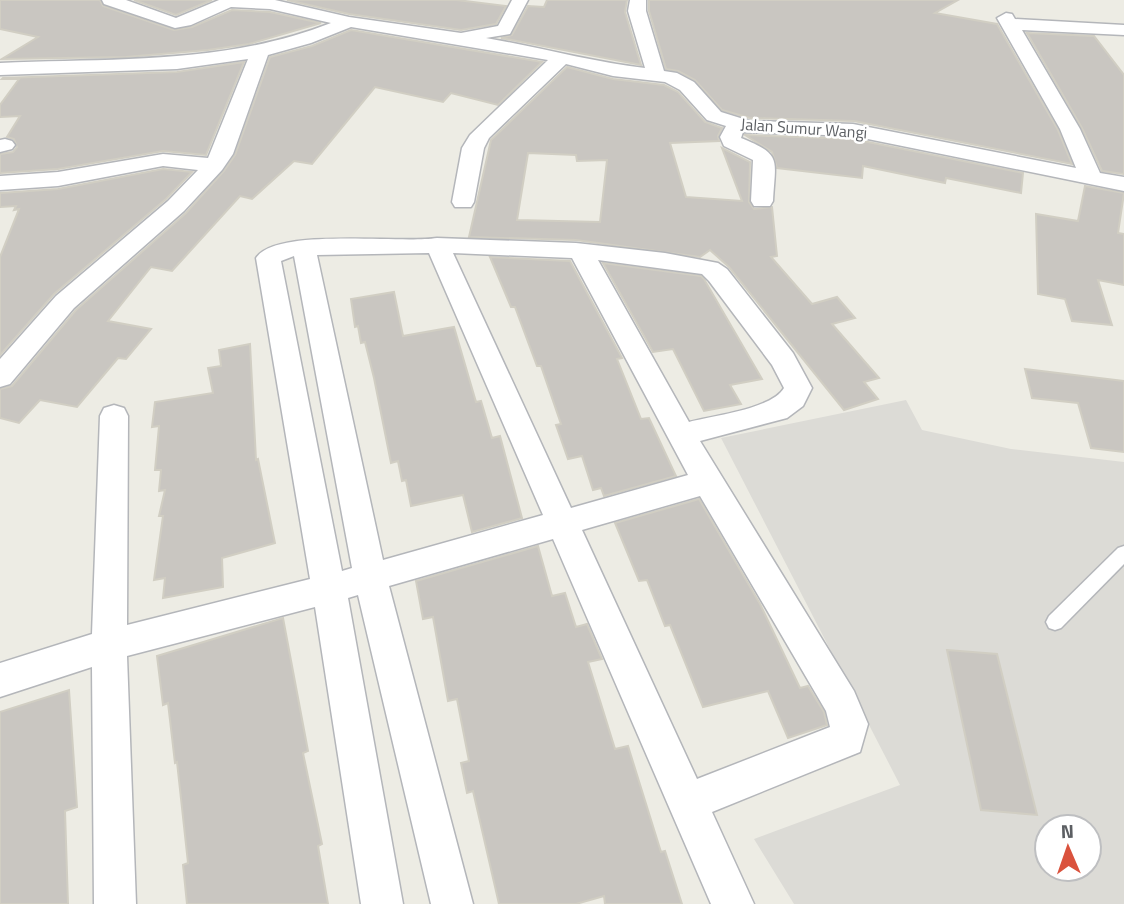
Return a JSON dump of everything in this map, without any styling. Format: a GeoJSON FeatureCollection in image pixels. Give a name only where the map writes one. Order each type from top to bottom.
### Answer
{"type":"FeatureCollection","features":[{"type":"Feature","properties":{"kind":"street","name":"Jalan Sumur Wangi"},"geometry":{"type":"LineString","coordinates":[[110,0],[175,23],[229,2],[272,2],[349,22],[562,57],[613,70],[656,74],[681,81],[714,116],[737,124],[788,130],[853,130],[1124,184]]}},
{"type":"Feature","properties":{"kind":"street"},"geometry":{"type":"LineString","coordinates":[[457,38],[504,30],[520,0]]}},
{"type":"Feature","properties":{"kind":"street"},"geometry":{"type":"LineString","coordinates":[[639,0],[637,11],[656,74]]}},
{"type":"Feature","properties":{"kind":"street"},"geometry":{"type":"LineString","coordinates":[[1091,178],[1070,129],[1008,21],[1124,30]]}},
{"type":"Feature","properties":{"kind":"street"},"geometry":{"type":"LineString","coordinates":[[0,69],[181,63],[259,54],[288,46],[349,22]]}},
{"type":"Feature","properties":{"kind":"street"},"geometry":{"type":"LineString","coordinates":[[0,377],[65,302],[176,206],[214,165],[231,132],[259,54]]}},
{"type":"Feature","properties":{"kind":"street"},"geometry":{"type":"LineString","coordinates":[[463,202],[473,148],[480,135],[562,57]]}},
{"type":"Feature","properties":{"kind":"street"},"geometry":{"type":"LineString","coordinates":[[737,124],[730,137],[731,142],[759,153],[764,159],[762,201]]}},
{"type":"Feature","properties":{"kind":"street"},"geometry":{"type":"LineString","coordinates":[[0,183],[58,179],[163,160],[214,165]]}},
{"type":"Feature","properties":{"kind":"street"},"geometry":{"type":"LineString","coordinates":[[437,245],[733,904]]}},
{"type":"Feature","properties":{"kind":"street"},"geometry":{"type":"LineString","coordinates":[[382,904],[329,589],[267,260],[276,253],[304,248],[437,245],[581,252],[709,268],[718,275],[783,360],[798,388],[793,399],[777,411],[680,435]]}},
{"type":"Feature","properties":{"kind":"street"},"geometry":{"type":"LineString","coordinates":[[304,248],[370,577],[452,904]]}},
{"type":"Feature","properties":{"kind":"street"},"geometry":{"type":"LineString","coordinates":[[581,252],[680,435],[841,704],[849,724],[847,740],[689,802]]}},
{"type":"Feature","properties":{"kind":"street"},"geometry":{"type":"LineString","coordinates":[[114,416],[109,645],[115,904]]}},
{"type":"Feature","properties":{"kind":"street"},"geometry":{"type":"LineString","coordinates":[[0,680],[109,645],[329,589],[707,482]]}},
{"type":"Feature","properties":{"kind":"lane"},"geometry":{"type":"LineString","coordinates":[[1055,622],[1124,553]]}},
{"type":"Feature","properties":{"kind":"shaded area"},"geometry":{"type":"Polygon","coordinates":[[[906,400],[922,430],[1011,449],[1124,462],[1124,904],[794,904],[754,839],[900,785],[721,438],[906,400]]]}},
{"type":"Feature","properties":{"kind":"building"},"geometry":{"type":"Polygon","coordinates":[[[0,0],[100,0],[103,6],[174,30],[192,27],[232,10],[270,12],[321,23],[249,44],[208,50],[126,57],[2,59],[38,37],[0,29],[0,0]]]}},
{"type":"Feature","properties":{"kind":"building"},"geometry":{"type":"Polygon","coordinates":[[[134,0],[212,0],[176,15],[134,0]]]}},
{"type":"Feature","properties":{"kind":"building"},"geometry":{"type":"Polygon","coordinates":[[[287,0],[457,0],[506,6],[496,24],[461,30],[349,14],[287,0]]]}},
{"type":"Feature","properties":{"kind":"building"},"geometry":{"type":"Polygon","coordinates":[[[547,0],[627,0],[625,12],[641,65],[501,38],[512,35],[528,6],[544,7],[547,0]]]}},
{"type":"Feature","properties":{"kind":"building"},"geometry":{"type":"Polygon","coordinates":[[[649,0],[958,0],[935,13],[997,24],[1058,130],[1072,164],[854,121],[750,118],[722,110],[695,80],[678,71],[666,69],[649,11],[649,0]]]}},
{"type":"Feature","properties":{"kind":"building"},"geometry":{"type":"Polygon","coordinates":[[[351,30],[542,62],[498,105],[451,93],[443,102],[375,87],[312,164],[294,161],[252,199],[240,196],[172,271],[151,267],[108,321],[151,329],[126,359],[118,358],[77,407],[40,400],[19,423],[0,418],[0,389],[12,386],[76,310],[186,213],[224,171],[235,155],[270,57],[312,46],[351,30]]]}},
{"type":"Feature","properties":{"kind":"building"},"geometry":{"type":"Polygon","coordinates":[[[1027,33],[1094,36],[1124,75],[1124,174],[1102,171],[1082,128],[1027,33]]]}},
{"type":"Feature","properties":{"kind":"building"},"geometry":{"type":"Polygon","coordinates":[[[244,62],[206,155],[163,151],[58,169],[0,173],[0,154],[13,152],[17,147],[14,139],[7,137],[20,116],[0,117],[0,105],[19,79],[3,78],[177,72],[244,62]]]}},
{"type":"Feature","properties":{"kind":"building"},"geometry":{"type":"Polygon","coordinates":[[[567,67],[613,79],[664,85],[678,92],[705,122],[722,128],[719,141],[670,143],[686,197],[742,201],[722,148],[750,162],[749,202],[754,209],[772,207],[777,256],[771,257],[812,304],[837,297],[855,318],[832,324],[879,378],[864,382],[878,399],[844,410],[729,267],[710,250],[700,257],[576,240],[469,237],[491,140],[567,67]],[[528,153],[517,220],[600,222],[607,160],[577,161],[576,155],[528,153]]]}},
{"type":"Feature","properties":{"kind":"building"},"geometry":{"type":"Polygon","coordinates":[[[745,135],[853,139],[1023,173],[1021,193],[946,178],[945,183],[863,166],[862,178],[777,168],[772,152],[745,135]]]}},
{"type":"Feature","properties":{"kind":"building"},"geometry":{"type":"Polygon","coordinates":[[[163,169],[192,172],[166,199],[54,294],[0,355],[0,257],[19,209],[14,210],[16,206],[0,207],[0,193],[58,189],[163,169]]]}},
{"type":"Feature","properties":{"kind":"building"},"geometry":{"type":"Polygon","coordinates":[[[1085,186],[1124,193],[1118,233],[1124,234],[1124,285],[1098,280],[1112,325],[1072,321],[1065,299],[1038,294],[1036,214],[1078,221],[1085,186]]]}},
{"type":"Feature","properties":{"kind":"building"},"geometry":{"type":"Polygon","coordinates":[[[490,257],[570,261],[622,358],[617,359],[641,419],[649,418],[676,476],[604,496],[601,488],[593,490],[582,456],[568,459],[556,425],[561,424],[541,366],[537,366],[515,307],[511,307],[490,257]]]}},
{"type":"Feature","properties":{"kind":"building"},"geometry":{"type":"Polygon","coordinates":[[[603,263],[701,276],[704,279],[762,379],[730,385],[741,404],[704,411],[673,349],[653,352],[603,263]]]}},
{"type":"Feature","properties":{"kind":"building"},"geometry":{"type":"Polygon","coordinates":[[[394,292],[403,336],[454,327],[476,402],[481,401],[492,438],[500,436],[522,518],[472,532],[463,495],[411,506],[406,480],[402,481],[398,461],[391,463],[374,378],[365,342],[361,343],[358,326],[355,327],[351,299],[394,292]]]}},
{"type":"Feature","properties":{"kind":"building"},"geometry":{"type":"Polygon","coordinates":[[[250,344],[256,460],[258,459],[275,543],[222,558],[223,587],[163,598],[165,578],[154,580],[163,516],[159,516],[165,490],[159,491],[161,470],[155,470],[159,426],[152,427],[155,402],[213,393],[208,368],[221,366],[219,350],[250,344]]]}},
{"type":"Feature","properties":{"kind":"building"},"geometry":{"type":"Polygon","coordinates":[[[1025,369],[1124,381],[1124,452],[1091,448],[1078,403],[1032,398],[1025,369]]]}},
{"type":"Feature","properties":{"kind":"building"},"geometry":{"type":"Polygon","coordinates":[[[699,499],[760,604],[800,688],[808,686],[824,712],[827,725],[788,738],[768,691],[703,707],[670,625],[665,626],[647,580],[639,581],[615,523],[699,499]]]}},
{"type":"Feature","properties":{"kind":"building"},"geometry":{"type":"Polygon","coordinates":[[[538,546],[552,596],[565,593],[576,627],[587,624],[602,659],[588,662],[615,749],[628,746],[661,852],[665,851],[682,904],[605,904],[604,896],[576,904],[499,904],[473,791],[467,793],[461,763],[469,761],[457,699],[448,701],[433,617],[423,619],[416,581],[538,546]]]}},
{"type":"Feature","properties":{"kind":"building"},"geometry":{"type":"Polygon","coordinates":[[[283,618],[308,751],[303,753],[322,844],[318,846],[328,904],[187,904],[183,865],[188,863],[177,762],[175,763],[168,703],[163,705],[157,656],[283,618]]]}},
{"type":"Feature","properties":{"kind":"building"},"geometry":{"type":"Polygon","coordinates":[[[947,650],[997,654],[1037,813],[981,810],[947,650]]]}},
{"type":"Feature","properties":{"kind":"building"},"geometry":{"type":"Polygon","coordinates":[[[69,690],[77,807],[65,811],[68,904],[0,904],[0,712],[69,690]]]}}]}
